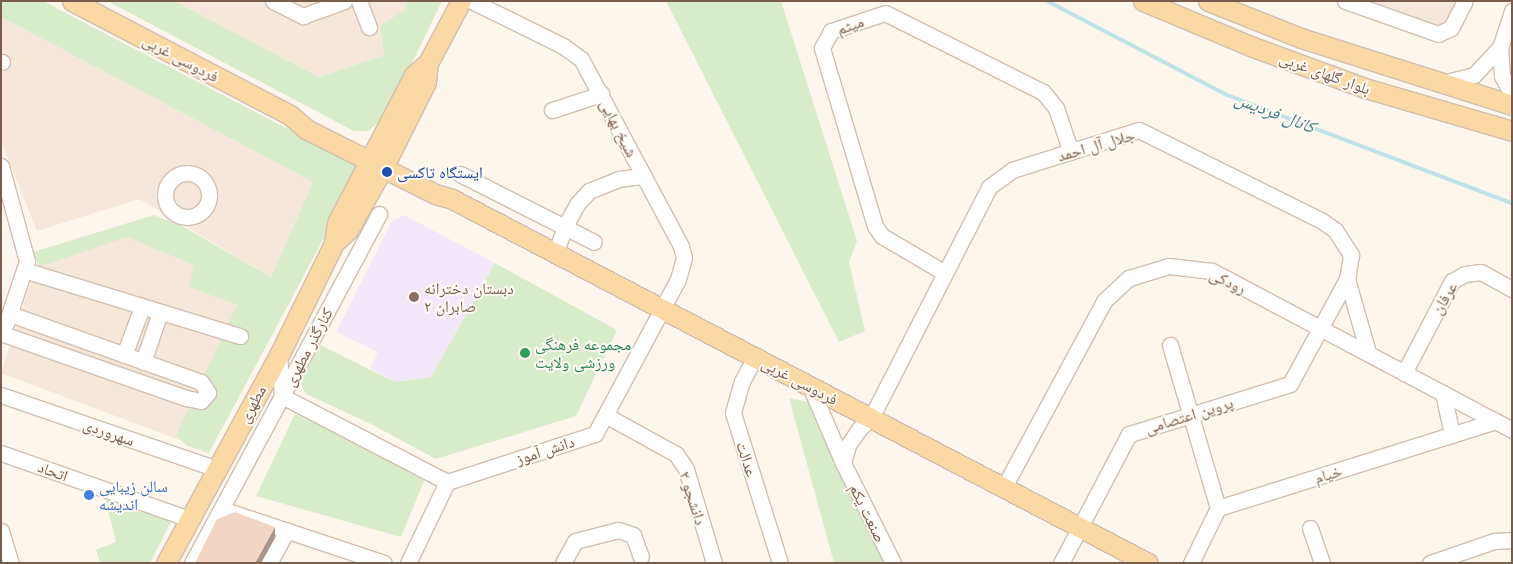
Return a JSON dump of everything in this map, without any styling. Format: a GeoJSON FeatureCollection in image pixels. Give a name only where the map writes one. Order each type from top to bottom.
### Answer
{"type":"FeatureCollection","features":[{"type":"Feature","properties":{"kind":"main road","name":"فردوسی غربی"},"geometry":{"type":"LineString","coordinates":[[72,1],[290,115],[306,129],[379,160],[435,194],[452,199],[1148,563]]}},
{"type":"Feature","properties":{"kind":"main road","name":"مطهری"},"geometry":{"type":"LineString","coordinates":[[166,563],[279,355],[334,243],[348,230],[379,160],[426,82],[428,63],[461,1]]}},
{"type":"Feature","properties":{"kind":"main road","name":"بلوار گلهای غربی"},"geometry":{"type":"LineString","coordinates":[[1143,1],[1253,47],[1365,88],[1512,131]]}},
{"type":"Feature","properties":{"kind":"main road","name":"بلوار گلهای غربی"},"geometry":{"type":"LineString","coordinates":[[1208,1],[1301,38],[1512,105]]}},
{"type":"Feature","properties":{"kind":"street"},"geometry":{"type":"LineString","coordinates":[[273,1],[303,16],[344,1]]}},
{"type":"Feature","properties":{"kind":"street"},"geometry":{"type":"LineString","coordinates":[[359,1],[369,27]]}},
{"type":"Feature","properties":{"kind":"street","name":"شیخ بهایی"},"geometry":{"type":"LineString","coordinates":[[472,1],[563,46],[581,59],[602,94],[684,258],[678,279],[662,309]]}},
{"type":"Feature","properties":{"kind":"street"},"geometry":{"type":"LineString","coordinates":[[1345,1],[1438,34],[1451,28],[1465,1]]}},
{"type":"Feature","properties":{"kind":"street"},"geometry":{"type":"LineString","coordinates":[[1512,11],[1500,48],[1502,76],[1512,95]]}},
{"type":"Feature","properties":{"kind":"street","name":"میثم"},"geometry":{"type":"LineString","coordinates":[[945,273],[882,236],[875,226],[822,48],[831,31],[885,13],[1043,92],[1056,108],[1071,152]]}},
{"type":"Feature","properties":{"kind":"street"},"geometry":{"type":"LineString","coordinates":[[1440,83],[1474,75],[1500,48]]}},
{"type":"Feature","properties":{"kind":"street"},"geometry":{"type":"LineString","coordinates":[[552,110],[602,94]]}},
{"type":"Feature","properties":{"kind":"street","name":"جلال آل احمد"},"geometry":{"type":"LineString","coordinates":[[871,418],[989,187],[1012,170],[1139,130],[1322,221],[1346,244],[1351,256],[1347,279],[1320,328]]}},
{"type":"Feature","properties":{"kind":"street"},"geometry":{"type":"LineString","coordinates":[[1,166],[27,261],[2,337],[186,398],[201,401],[208,393],[201,382],[10,314]]}},
{"type":"Feature","properties":{"kind":"street"},"geometry":{"type":"LineString","coordinates":[[460,174],[594,242]]}},
{"type":"Feature","properties":{"kind":"street"},"geometry":{"type":"LineString","coordinates":[[555,254],[565,226],[577,204],[589,191],[618,179],[644,176]]}},
{"type":"Feature","properties":{"kind":"street","name":"کنارگذر مطهری"},"geometry":{"type":"LineString","coordinates":[[379,214],[282,396],[447,482]]}},
{"type":"Feature","properties":{"kind":"street","name":"رودکی"},"geometry":{"type":"LineString","coordinates":[[1004,488],[1104,301],[1129,278],[1169,266],[1212,271],[1512,430]]}},
{"type":"Feature","properties":{"kind":"street"},"geometry":{"type":"LineString","coordinates":[[24,270],[240,336]]}},
{"type":"Feature","properties":{"kind":"street","name":"عرفان"},"geometry":{"type":"LineString","coordinates":[[1404,373],[1452,281],[1465,274],[1480,272],[1512,288]]}},
{"type":"Feature","properties":{"kind":"street"},"geometry":{"type":"LineString","coordinates":[[1347,279],[1368,352]]}},
{"type":"Feature","properties":{"kind":"street"},"geometry":{"type":"LineString","coordinates":[[124,355],[142,307]]}},
{"type":"Feature","properties":{"kind":"street","name":"دانش آموز"},"geometry":{"type":"LineString","coordinates":[[447,482],[595,434],[662,309]]}},
{"type":"Feature","properties":{"kind":"street"},"geometry":{"type":"LineString","coordinates":[[143,362],[160,312]]}},
{"type":"Feature","properties":{"kind":"street","name":"پروین اعتصامی"},"geometry":{"type":"LineString","coordinates":[[1061,563],[1129,434],[1290,384],[1320,328]]}},
{"type":"Feature","properties":{"kind":"street"},"geometry":{"type":"LineString","coordinates":[[1170,346],[1218,508],[1191,563]]}},
{"type":"Feature","properties":{"kind":"street"},"geometry":{"type":"LineString","coordinates":[[192,563],[282,396],[279,355]]}},
{"type":"Feature","properties":{"kind":"street","name":"عدالت"},"geometry":{"type":"LineString","coordinates":[[755,358],[742,381],[733,413],[780,563]]}},
{"type":"Feature","properties":{"kind":"street","name":"صنعت یکم"},"geometry":{"type":"LineString","coordinates":[[810,386],[843,463],[893,563]]}},
{"type":"Feature","properties":{"kind":"street"},"geometry":{"type":"LineString","coordinates":[[1443,393],[1452,435]]}},
{"type":"Feature","properties":{"kind":"street","name":"سهروردی"},"geometry":{"type":"LineString","coordinates":[[1,395],[217,469]]}},
{"type":"Feature","properties":{"kind":"street","name":"دانشجو ۲"},"geometry":{"type":"LineString","coordinates":[[605,415],[676,454],[686,469],[714,563]]}},
{"type":"Feature","properties":{"kind":"street"},"geometry":{"type":"LineString","coordinates":[[843,463],[848,444],[860,428],[871,418]]}},
{"type":"Feature","properties":{"kind":"street","name":"خیام"},"geometry":{"type":"LineString","coordinates":[[1218,508],[1496,421]]}},
{"type":"Feature","properties":{"kind":"street","name":"اتحاد"},"geometry":{"type":"LineString","coordinates":[[1,452],[189,519]]}},
{"type":"Feature","properties":{"kind":"street"},"geometry":{"type":"LineString","coordinates":[[408,563],[447,482]]}},
{"type":"Feature","properties":{"kind":"street"},"geometry":{"type":"LineString","coordinates":[[222,509],[384,563]]}},
{"type":"Feature","properties":{"kind":"street"},"geometry":{"type":"LineString","coordinates":[[1310,528],[1322,563]]}},
{"type":"Feature","properties":{"kind":"street"},"geometry":{"type":"LineString","coordinates":[[563,563],[575,541],[618,530],[633,535],[641,557]]}},
{"type":"Feature","properties":{"kind":"street"},"geometry":{"type":"LineString","coordinates":[[1,531],[12,563]]}},
{"type":"Feature","properties":{"kind":"street"},"geometry":{"type":"LineString","coordinates":[[269,563],[287,531]]}},
{"type":"Feature","properties":{"kind":"street"},"geometry":{"type":"LineString","coordinates":[[1430,563],[1494,541],[1512,540]]}},
{"type":"Feature","properties":{"kind":"shaded area"},"geometry":{"type":"Polygon","coordinates":[[[174,1],[405,1],[406,9],[380,26],[384,55],[319,77],[174,1]]]}},
{"type":"Feature","properties":{"kind":"shaded area"},"geometry":{"type":"Polygon","coordinates":[[[1331,1],[1469,1],[1458,33],[1444,41],[1331,1]]]}},
{"type":"Feature","properties":{"kind":"shaded area"},"geometry":{"type":"Polygon","coordinates":[[[1,17],[313,182],[271,277],[139,199],[37,231],[1,141],[1,17]]]}},
{"type":"Feature","properties":{"kind":"shaded area","name":"دبستان دخترانه صابران ۲"},"geometry":{"type":"Polygon","coordinates":[[[404,215],[495,263],[431,377],[395,382],[370,368],[378,352],[336,332],[392,221],[404,215]]]}},
{"type":"Feature","properties":{"kind":"shaded area"},"geometry":{"type":"Polygon","coordinates":[[[124,231],[260,288],[185,442],[1,373],[38,259],[124,231]]]}},
{"type":"Feature","properties":{"kind":"green space"},"geometry":{"type":"Polygon","coordinates":[[[1,1],[43,1],[355,164],[356,178],[209,453],[187,446],[176,435],[237,305],[189,287],[194,265],[127,237],[41,266],[30,253],[154,215],[184,227],[271,277],[313,182],[1,17],[1,1]]]}},
{"type":"Feature","properties":{"kind":"green space"},"geometry":{"type":"Polygon","coordinates":[[[107,1],[174,1],[319,77],[384,55],[380,26],[406,9],[405,1],[442,1],[396,96],[378,123],[368,131],[354,131],[107,1]]]}},
{"type":"Feature","properties":{"kind":"green space"},"geometry":{"type":"Polygon","coordinates":[[[666,1],[781,1],[857,241],[849,262],[865,331],[839,342],[666,1]]]}},
{"type":"Feature","properties":{"kind":"green space","name":"مجموعه فرهنگی ورزشی ولایت"},"geometry":{"type":"Polygon","coordinates":[[[495,263],[617,330],[576,416],[436,459],[371,424],[306,394],[300,382],[320,345],[395,382],[431,377],[495,263]]]}},
{"type":"Feature","properties":{"kind":"green space"},"geometry":{"type":"Polygon","coordinates":[[[789,398],[815,403],[894,563],[834,563],[789,398]]]}},
{"type":"Feature","properties":{"kind":"green space"},"geometry":{"type":"Polygon","coordinates":[[[295,414],[426,476],[401,537],[256,496],[295,414]]]}},
{"type":"Feature","properties":{"kind":"green space"},"geometry":{"type":"Polygon","coordinates":[[[103,490],[172,520],[150,563],[100,563],[96,550],[116,542],[103,490]]]}},
{"type":"Feature","properties":{"kind":"building"},"geometry":{"type":"Polygon","coordinates":[[[235,512],[275,527],[255,563],[195,563],[217,519],[235,512]]]}},
{"type":"Feature","properties":{"kind":"waterway","name":"کانال فردیس"},"geometry":{"type":"LineString","coordinates":[[1047,1],[1227,95],[1512,203]]}},
{"type":"Feature","properties":{"kind":"place","name":"ایستگاه تاکسی"},"geometry":{"type":"Point","coordinates":[387,172]}},
{"type":"Feature","properties":{"kind":"place","name":"دبستان دخترانه صابران ۲"},"geometry":{"type":"Point","coordinates":[414,297]}},
{"type":"Feature","properties":{"kind":"place","name":"مجموعه فرهنگی ورزشی ولایت"},"geometry":{"type":"Point","coordinates":[525,353]}},
{"type":"Feature","properties":{"kind":"place","name":"سالن زیبایی اندیشه"},"geometry":{"type":"Point","coordinates":[89,495]}}]}
